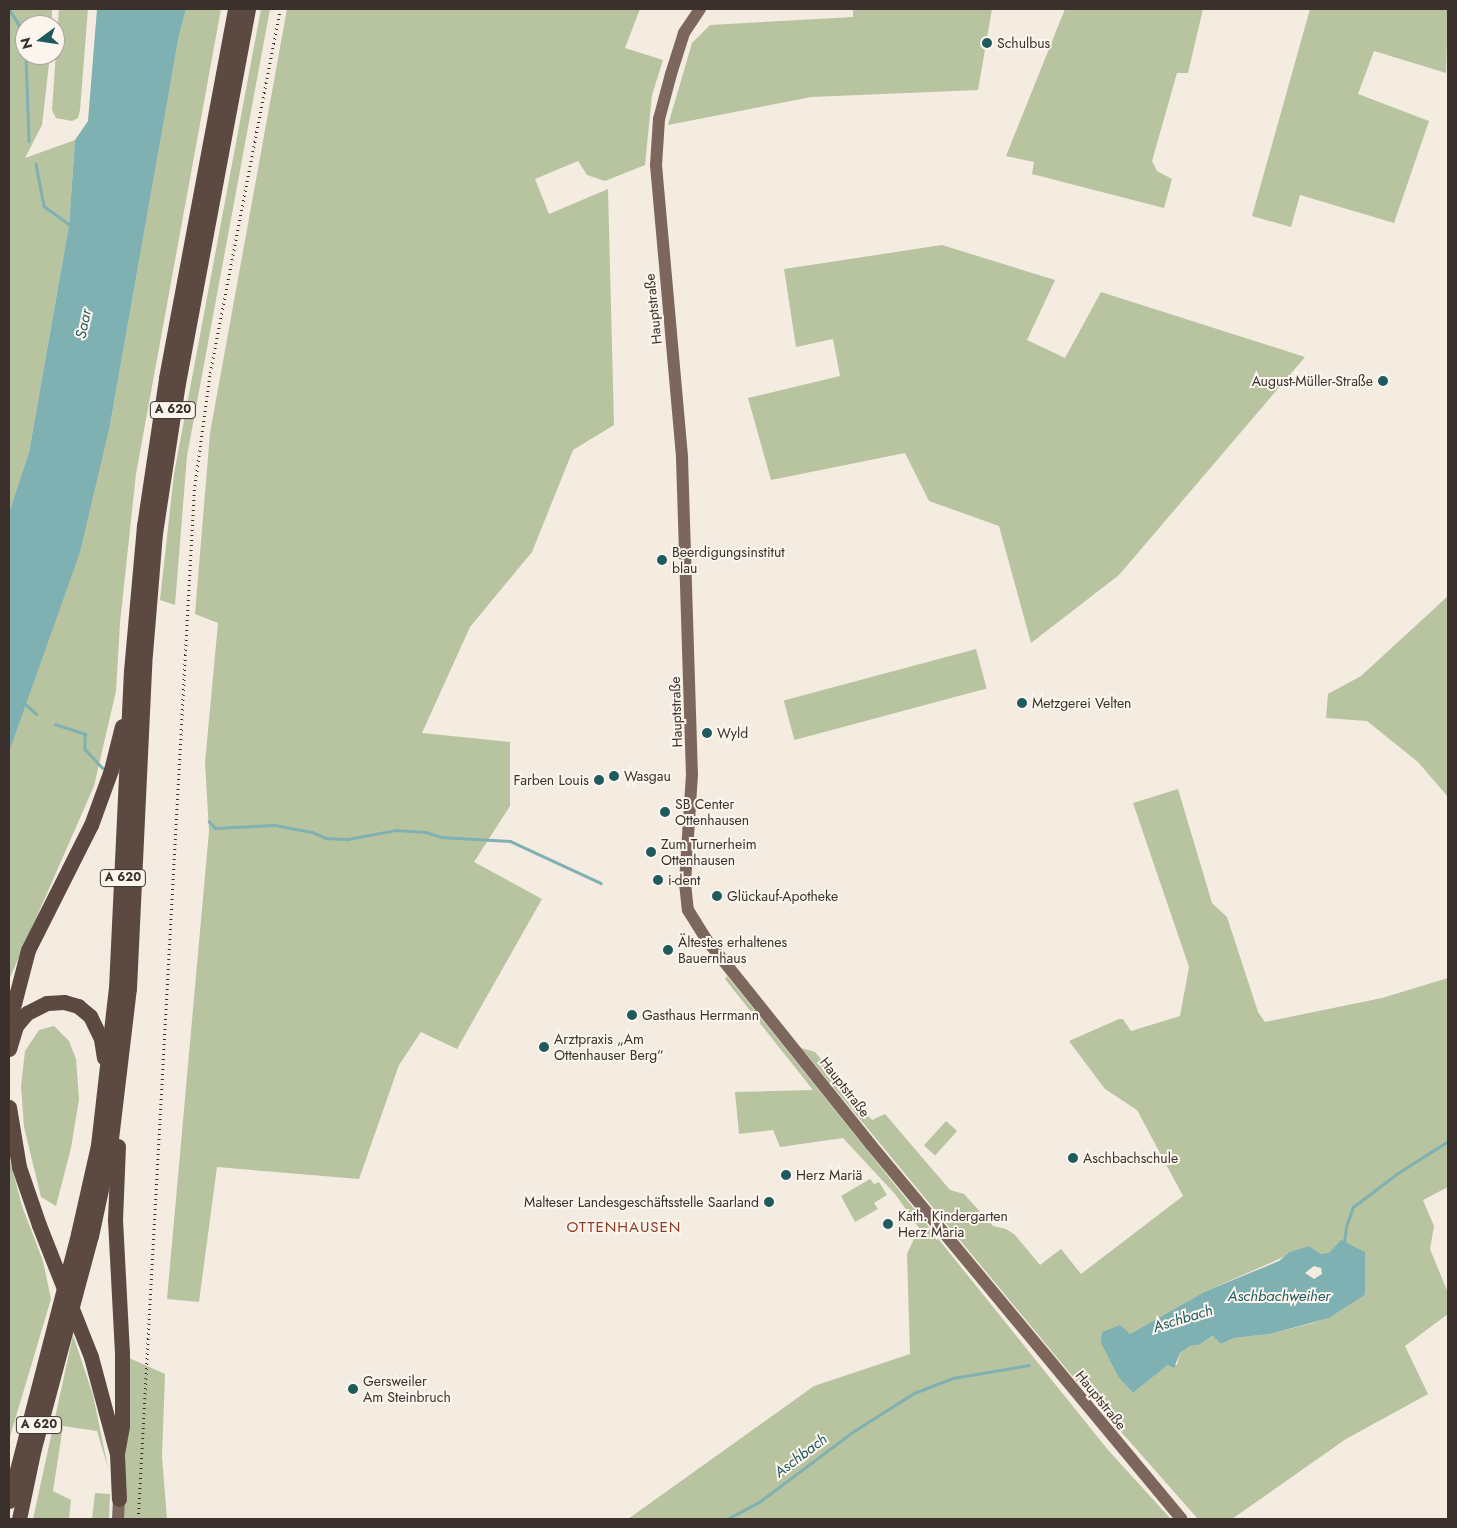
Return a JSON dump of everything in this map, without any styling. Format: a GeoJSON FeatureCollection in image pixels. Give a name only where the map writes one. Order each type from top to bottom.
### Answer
{"type":"FeatureCollection","features":[{"type":"Feature","properties":{"kind":"highway","name":"A 620"},"geometry":{"type":"LineString","coordinates":[[9,1500],[90,1184],[106,1084],[116,988],[131,671],[152,459],[235,9]]}},
{"type":"Feature","properties":{"kind":"highway","name":"A 620"},"geometry":{"type":"LineString","coordinates":[[19,1519],[34,1448],[102,1187],[121,1072],[135,889],[145,654],[158,513],[178,383],[248,9]]}},
{"type":"Feature","properties":{"kind":"highway"},"geometry":{"type":"LineString","coordinates":[[9,1023],[28,950],[86,837],[102,799],[121,731],[131,671]]}},
{"type":"Feature","properties":{"kind":"highway"},"geometry":{"type":"LineString","coordinates":[[9,1049],[16,1026],[27,1013],[47,1003],[71,1003],[90,1016],[99,1030],[106,1084]]}},
{"type":"Feature","properties":{"kind":"highway"},"geometry":{"type":"LineString","coordinates":[[117,1454],[122,1426],[122,1353],[115,1220],[121,1072]]}},
{"type":"Feature","properties":{"kind":"highway"},"geometry":{"type":"LineString","coordinates":[[9,1107],[19,1166],[39,1225],[91,1357],[117,1454],[119,1499]]}},
{"type":"Feature","properties":{"kind":"main road","name":"Hauptstraße"},"geometry":{"type":"LineString","coordinates":[[700,9],[684,33],[671,74],[660,118],[656,165],[682,458],[692,757],[685,883],[688,910],[706,939],[871,1146],[1182,1519]]}},
{"type":"Feature","properties":{"kind":"main road"},"geometry":{"type":"LineString","coordinates":[[118,1519],[119,1499]]}},
{"type":"Feature","properties":{"kind":"green space"},"geometry":{"type":"Polygon","coordinates":[[[9,9],[52,9],[52,15],[15,15],[15,65],[49,65],[42,125],[25,158],[75,140],[69,225],[29,452],[9,513],[9,9]]]}},
{"type":"Feature","properties":{"kind":"green space"},"geometry":{"type":"Polygon","coordinates":[[[59,9],[88,9],[80,110],[78,118],[72,121],[56,118],[52,110],[55,65],[65,65],[65,15],[59,15],[59,9]]]}},
{"type":"Feature","properties":{"kind":"green space"},"geometry":{"type":"Polygon","coordinates":[[[186,9],[221,9],[136,474],[120,623],[116,691],[94,786],[9,980],[9,752],[110,425],[179,34],[186,9]]]}},
{"type":"Feature","properties":{"kind":"green space"},"geometry":{"type":"Polygon","coordinates":[[[261,9],[270,9],[187,456],[175,605],[160,600],[174,474],[261,9]]]}},
{"type":"Feature","properties":{"kind":"green space"},"geometry":{"type":"Polygon","coordinates":[[[287,9],[640,9],[625,48],[663,60],[652,95],[645,165],[605,181],[587,175],[578,161],[535,179],[549,214],[608,189],[614,425],[573,450],[532,552],[470,627],[422,733],[510,742],[510,806],[474,862],[542,899],[457,1049],[421,1032],[399,1065],[359,1179],[217,1167],[199,1302],[167,1299],[209,831],[205,763],[218,623],[195,614],[210,433],[287,9]]]}},
{"type":"Feature","properties":{"kind":"green space"},"geometry":{"type":"Polygon","coordinates":[[[853,9],[992,9],[978,90],[811,97],[668,125],[692,43],[710,25],[853,17],[853,9]]]}},
{"type":"Feature","properties":{"kind":"green space"},"geometry":{"type":"Polygon","coordinates":[[[1065,9],[1203,9],[1188,73],[1177,73],[1152,161],[1157,171],[1172,179],[1164,208],[1032,174],[1034,162],[1006,156],[1065,9]]]}},
{"type":"Feature","properties":{"kind":"green space"},"geometry":{"type":"Polygon","coordinates":[[[1310,9],[1448,9],[1446,73],[1374,51],[1358,94],[1429,121],[1394,223],[1300,195],[1291,227],[1252,216],[1310,9]]]}},
{"type":"Feature","properties":{"kind":"green space"},"geometry":{"type":"Polygon","coordinates":[[[942,245],[1055,280],[1027,340],[1065,358],[1101,292],[1305,357],[1119,575],[1031,643],[999,526],[929,501],[905,453],[771,480],[748,398],[840,376],[833,339],[796,347],[784,269],[942,245]]]}},
{"type":"Feature","properties":{"kind":"green space"},"geometry":{"type":"Polygon","coordinates":[[[1448,596],[1448,797],[1418,762],[1367,721],[1326,718],[1328,694],[1361,676],[1448,596]]]}},
{"type":"Feature","properties":{"kind":"green space"},"geometry":{"type":"Polygon","coordinates":[[[976,649],[987,689],[794,740],[784,701],[976,649]]]}},
{"type":"Feature","properties":{"kind":"green space"},"geometry":{"type":"Polygon","coordinates":[[[1178,789],[1212,903],[1227,917],[1258,1012],[1265,1022],[1382,998],[1448,978],[1448,1187],[1423,1200],[1434,1226],[1430,1249],[1448,1293],[1448,1314],[1405,1346],[1428,1394],[1346,1439],[1232,1519],[1198,1519],[1078,1383],[801,1048],[815,1052],[872,1120],[885,1114],[950,1190],[964,1194],[993,1226],[1006,1229],[1015,1235],[1040,1265],[1061,1249],[1081,1274],[1183,1196],[1137,1110],[1105,1089],[1069,1041],[1119,1019],[1123,1019],[1131,1031],[1180,1016],[1189,967],[1133,803],[1178,789]],[[1309,1246],[1204,1292],[1130,1334],[1119,1378],[1133,1393],[1168,1365],[1177,1365],[1180,1353],[1190,1346],[1199,1345],[1214,1336],[1221,1344],[1234,1338],[1270,1334],[1309,1324],[1329,1318],[1365,1295],[1365,1253],[1321,1254],[1309,1246]]]}},
{"type":"Feature","properties":{"kind":"green space"},"geometry":{"type":"Polygon","coordinates":[[[727,976],[1108,1450],[1171,1519],[628,1519],[814,1386],[910,1354],[907,1254],[919,1228],[895,1194],[843,1138],[780,1147],[773,1130],[739,1134],[735,1092],[813,1090],[725,979],[727,976]]]}},
{"type":"Feature","properties":{"kind":"green space"},"geometry":{"type":"Polygon","coordinates":[[[54,1026],[69,1041],[76,1059],[79,1099],[71,1148],[56,1206],[41,1197],[24,1127],[21,1086],[25,1051],[39,1030],[54,1026]]]}},
{"type":"Feature","properties":{"kind":"green space"},"geometry":{"type":"Polygon","coordinates":[[[946,1121],[957,1131],[935,1156],[924,1146],[946,1121]]]}},
{"type":"Feature","properties":{"kind":"green space"},"geometry":{"type":"Polygon","coordinates":[[[9,1157],[22,1206],[43,1261],[51,1299],[9,1440],[9,1157]]]}},
{"type":"Feature","properties":{"kind":"green space"},"geometry":{"type":"Polygon","coordinates":[[[870,1179],[874,1184],[879,1182],[887,1195],[874,1203],[878,1209],[855,1222],[841,1196],[870,1179]]]}},
{"type":"Feature","properties":{"kind":"green space"},"geometry":{"type":"Polygon","coordinates":[[[73,1335],[93,1395],[108,1468],[97,1431],[63,1426],[53,1491],[71,1500],[69,1519],[33,1519],[73,1335]]]}},
{"type":"Feature","properties":{"kind":"green space"},"geometry":{"type":"Polygon","coordinates":[[[127,1357],[165,1374],[162,1457],[167,1519],[124,1519],[127,1357]]]}},
{"type":"Feature","properties":{"kind":"green space"},"geometry":{"type":"Polygon","coordinates":[[[95,1493],[110,1494],[109,1519],[92,1519],[95,1493]]]}},
{"type":"Feature","properties":{"kind":"water","name":"Saar"},"geometry":{"type":"Polygon","coordinates":[[[97,9],[186,9],[179,35],[110,425],[80,552],[9,752],[9,513],[29,452],[69,225],[75,140],[88,121],[97,9]]]}},
{"type":"Feature","properties":{"kind":"water","name":"Aschbachweiher"},"geometry":{"type":"Polygon","coordinates":[[[1341,1240],[1365,1252],[1365,1295],[1329,1318],[1270,1334],[1234,1338],[1221,1344],[1213,1336],[1199,1345],[1190,1346],[1180,1353],[1174,1368],[1168,1365],[1133,1393],[1119,1378],[1101,1343],[1102,1332],[1120,1325],[1130,1334],[1204,1292],[1279,1261],[1290,1252],[1309,1246],[1321,1254],[1329,1253],[1341,1240]],[[1314,1266],[1305,1273],[1314,1279],[1322,1274],[1321,1268],[1314,1266]]]}},
{"type":"Feature","properties":{"kind":"waterway"},"geometry":{"type":"LineString","coordinates":[[9,9],[15,18]]}},
{"type":"Feature","properties":{"kind":"waterway"},"geometry":{"type":"LineString","coordinates":[[26,65],[29,141]]}},
{"type":"Feature","properties":{"kind":"waterway"},"geometry":{"type":"LineString","coordinates":[[36,164],[44,206],[72,226]]}},
{"type":"Feature","properties":{"kind":"waterway"},"geometry":{"type":"LineString","coordinates":[[23,702],[37,714]]}},
{"type":"Feature","properties":{"kind":"waterway"},"geometry":{"type":"LineString","coordinates":[[55,724],[85,734],[85,749],[103,768]]}},
{"type":"Feature","properties":{"kind":"waterway"},"geometry":{"type":"LineString","coordinates":[[209,821],[215,828],[275,825],[312,832],[326,838],[348,839],[396,830],[426,832],[441,837],[510,841],[601,883]]}},
{"type":"Feature","properties":{"kind":"waterway","name":"Aschbach"},"geometry":{"type":"LineString","coordinates":[[1344,1243],[1346,1227],[1353,1207],[1398,1173],[1448,1141]]}},
{"type":"Feature","properties":{"kind":"waterway","name":"Aschbach"},"geometry":{"type":"LineString","coordinates":[[727,1519],[759,1502],[854,1431],[914,1393],[953,1378],[1029,1365]]}},
{"type":"Feature","properties":{"kind":"railway"},"geometry":{"type":"LineString","coordinates":[[138,1519],[194,491],[210,373],[280,9]]}},
{"type":"Feature","properties":{"kind":"place","name":"Schulbus"},"geometry":{"type":"Point","coordinates":[987,43]}},
{"type":"Feature","properties":{"kind":"place","name":"August-Müller-Straße"},"geometry":{"type":"Point","coordinates":[1383,381]}},
{"type":"Feature","properties":{"kind":"place","name":"Beerdigungsinstitut blau"},"geometry":{"type":"Point","coordinates":[662,560]}},
{"type":"Feature","properties":{"kind":"place","name":"Metzgerei Velten"},"geometry":{"type":"Point","coordinates":[1022,703]}},
{"type":"Feature","properties":{"kind":"place","name":"Wyld"},"geometry":{"type":"Point","coordinates":[707,733]}},
{"type":"Feature","properties":{"kind":"place","name":"Wasgau"},"geometry":{"type":"Point","coordinates":[614,776]}},
{"type":"Feature","properties":{"kind":"place","name":"Farben Louis"},"geometry":{"type":"Point","coordinates":[599,780]}},
{"type":"Feature","properties":{"kind":"place","name":"SB Center Ottenhausen"},"geometry":{"type":"Point","coordinates":[665,812]}},
{"type":"Feature","properties":{"kind":"place","name":"Zum Turnerheim Ottenhausen"},"geometry":{"type":"Point","coordinates":[651,852]}},
{"type":"Feature","properties":{"kind":"place","name":"i-dent"},"geometry":{"type":"Point","coordinates":[658,880]}},
{"type":"Feature","properties":{"kind":"place","name":"Glückauf-Apotheke"},"geometry":{"type":"Point","coordinates":[717,896]}},
{"type":"Feature","properties":{"kind":"place","name":"Ältestes erhaltenes Bauernhaus"},"geometry":{"type":"Point","coordinates":[668,950]}},
{"type":"Feature","properties":{"kind":"place","name":"Gasthaus Herrmann"},"geometry":{"type":"Point","coordinates":[632,1015]}},
{"type":"Feature","properties":{"kind":"place","name":"Arztpraxis „Am Ottenhauser Berg“"},"geometry":{"type":"Point","coordinates":[544,1047]}},
{"type":"Feature","properties":{"kind":"place","name":"Aschbachschule"},"geometry":{"type":"Point","coordinates":[1073,1158]}},
{"type":"Feature","properties":{"kind":"place","name":"Herz Mariä"},"geometry":{"type":"Point","coordinates":[786,1175]}},
{"type":"Feature","properties":{"kind":"place","name":"Malteser Landesgeschäftsstelle Saarland"},"geometry":{"type":"Point","coordinates":[769,1202]}},
{"type":"Feature","properties":{"kind":"place","name":"Kath. Kindergarten Herz Maria"},"geometry":{"type":"Point","coordinates":[888,1224]}},
{"type":"Feature","properties":{"kind":"place","name":"Gersweiler Am Steinbruch"},"geometry":{"type":"Point","coordinates":[353,1389]}},
{"type":"Feature","properties":{"kind":"district","name":"OTTENHAUSEN"},"geometry":{"type":"Point","coordinates":[624,1228]}}]}
